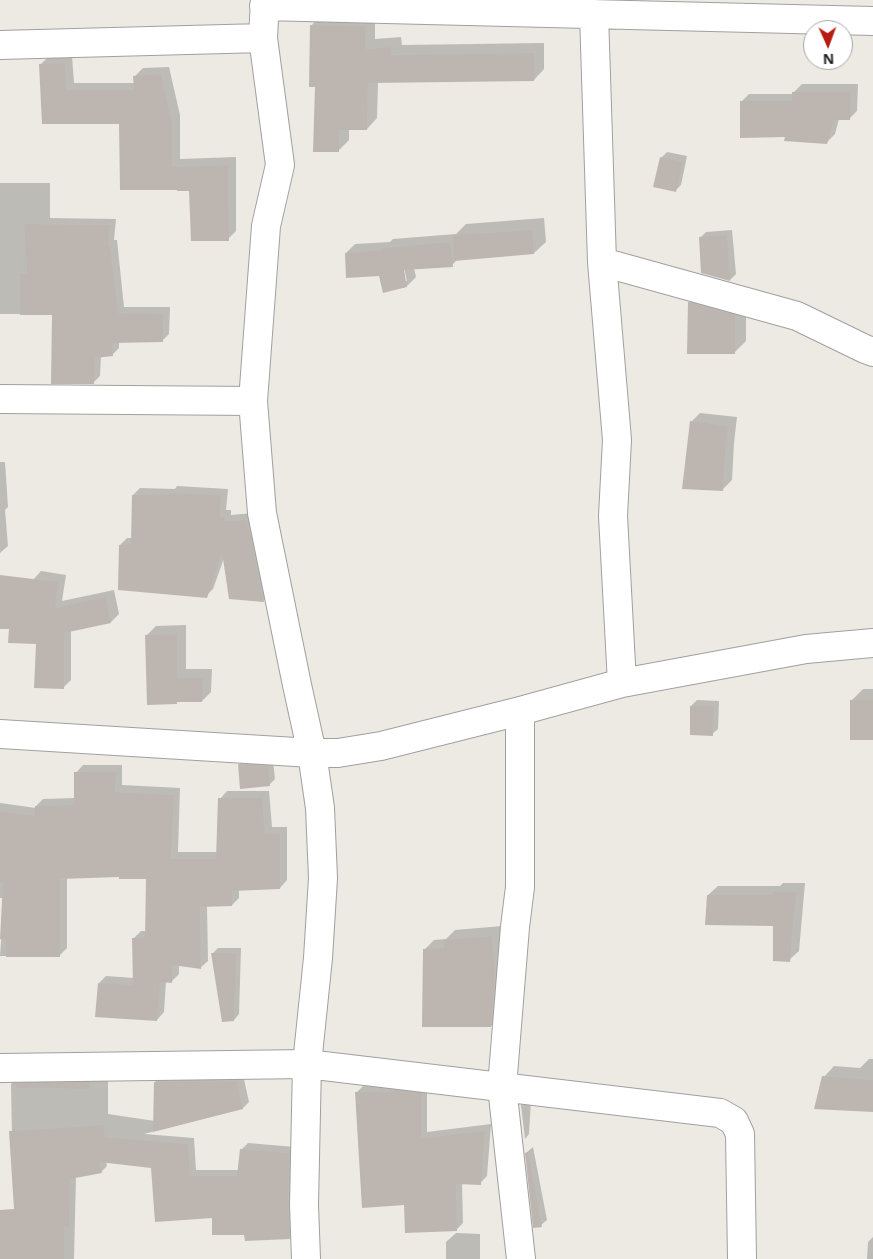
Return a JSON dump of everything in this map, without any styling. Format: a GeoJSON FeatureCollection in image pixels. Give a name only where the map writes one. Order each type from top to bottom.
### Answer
{"type":"FeatureCollection","features":[{"type":"Feature","properties":{"kind":"street"},"geometry":{"type":"LineString","coordinates":[[306,1259],[304,1205],[307,1064],[318,958],[323,878],[320,808],[312,753],[262,513],[253,401],[266,226],[280,165],[263,38],[264,3],[594,14],[859,14]]}},
{"type":"Feature","properties":{"kind":"street"},"geometry":{"type":"LineString","coordinates":[[594,14],[602,262],[617,440],[613,516],[622,683]]}},
{"type":"Feature","properties":{"kind":"street"},"geometry":{"type":"LineString","coordinates":[[0,45],[263,38]]}},
{"type":"Feature","properties":{"kind":"street"},"geometry":{"type":"LineString","coordinates":[[602,262],[797,316],[873,352]]}},
{"type":"Feature","properties":{"kind":"street"},"geometry":{"type":"LineString","coordinates":[[0,399],[253,401]]}},
{"type":"Feature","properties":{"kind":"street"},"geometry":{"type":"LineString","coordinates":[[0,734],[338,753],[381,746],[520,712],[622,683],[806,648],[873,643]]}},
{"type":"Feature","properties":{"kind":"street"},"geometry":{"type":"LineString","coordinates":[[520,712],[520,888],[502,1087],[521,1259]]}},
{"type":"Feature","properties":{"kind":"street"},"geometry":{"type":"LineString","coordinates":[[0,1068],[307,1064],[720,1113],[734,1121],[740,1134],[742,1259]]}},
{"type":"Feature","properties":{"kind":"building"},"geometry":{"type":"Polygon","coordinates":[[[310,25],[365,26],[365,49],[391,47],[392,55],[534,53],[534,81],[368,83],[367,130],[339,130],[339,152],[313,152],[315,87],[309,87],[310,25]]]}},
{"type":"Feature","properties":{"kind":"building"},"geometry":{"type":"Polygon","coordinates":[[[65,63],[66,90],[134,90],[133,76],[161,74],[172,124],[172,167],[228,165],[229,241],[191,241],[189,191],[120,190],[119,124],[42,124],[39,64],[65,63]]]}},
{"type":"Feature","properties":{"kind":"building"},"geometry":{"type":"Polygon","coordinates":[[[792,92],[851,92],[850,120],[834,120],[827,144],[784,141],[785,137],[740,138],[740,101],[792,101],[792,92]]]}},
{"type":"Feature","properties":{"kind":"building"},"geometry":{"type":"Polygon","coordinates":[[[660,157],[683,162],[676,192],[653,187],[660,157]]]}},
{"type":"Feature","properties":{"kind":"building"},"geometry":{"type":"Polygon","coordinates":[[[24,224],[110,225],[108,246],[110,246],[118,313],[163,314],[163,342],[112,343],[113,356],[95,358],[94,384],[51,384],[52,315],[20,315],[20,273],[27,273],[24,224]]]}},
{"type":"Feature","properties":{"kind":"building"},"geometry":{"type":"Polygon","coordinates":[[[532,230],[534,254],[454,261],[453,235],[532,230]]]}},
{"type":"Feature","properties":{"kind":"building"},"geometry":{"type":"Polygon","coordinates":[[[727,235],[730,281],[701,273],[699,237],[727,235]]]}},
{"type":"Feature","properties":{"kind":"building"},"geometry":{"type":"Polygon","coordinates":[[[450,242],[453,267],[404,270],[407,287],[383,293],[379,276],[346,278],[345,253],[450,242]]]}},
{"type":"Feature","properties":{"kind":"building"},"geometry":{"type":"Polygon","coordinates":[[[688,302],[735,315],[735,354],[687,354],[688,302]]]}},
{"type":"Feature","properties":{"kind":"building"},"geometry":{"type":"Polygon","coordinates":[[[690,421],[728,426],[723,491],[682,489],[690,421]]]}},
{"type":"Feature","properties":{"kind":"building"},"geometry":{"type":"Polygon","coordinates":[[[169,493],[221,495],[220,517],[225,517],[224,521],[247,520],[264,602],[229,599],[222,552],[207,598],[118,590],[119,545],[131,544],[132,495],[169,495],[169,493]]]}},
{"type":"Feature","properties":{"kind":"building"},"geometry":{"type":"Polygon","coordinates":[[[0,575],[58,582],[55,608],[106,597],[111,623],[64,633],[64,689],[34,688],[36,644],[8,643],[9,629],[0,629],[0,575]]]}},
{"type":"Feature","properties":{"kind":"building"},"geometry":{"type":"Polygon","coordinates":[[[177,634],[177,678],[203,678],[202,702],[147,705],[145,635],[177,634]]]}},
{"type":"Feature","properties":{"kind":"building"},"geometry":{"type":"Polygon","coordinates":[[[850,700],[873,700],[873,740],[850,740],[850,700]]]}},
{"type":"Feature","properties":{"kind":"building"},"geometry":{"type":"Polygon","coordinates":[[[690,706],[714,706],[713,736],[690,735],[690,706]]]}},
{"type":"Feature","properties":{"kind":"building"},"geometry":{"type":"Polygon","coordinates":[[[238,764],[268,766],[270,786],[240,789],[238,764]]]}},
{"type":"Feature","properties":{"kind":"building"},"geometry":{"type":"Polygon","coordinates":[[[74,772],[116,772],[115,792],[174,795],[171,859],[216,859],[218,798],[262,798],[265,834],[280,834],[280,889],[232,891],[232,906],[200,907],[201,969],[172,965],[172,983],[160,982],[157,1021],[95,1017],[98,983],[133,985],[132,938],[145,938],[146,879],[119,879],[119,877],[60,879],[60,957],[6,957],[6,940],[0,939],[3,882],[0,883],[0,811],[35,816],[35,806],[74,805],[74,772]]]}},
{"type":"Feature","properties":{"kind":"building"},"geometry":{"type":"Polygon","coordinates":[[[773,892],[796,892],[790,962],[773,961],[773,926],[705,925],[707,895],[773,895],[773,892]]]}},
{"type":"Feature","properties":{"kind":"building"},"geometry":{"type":"Polygon","coordinates":[[[492,936],[495,975],[491,1027],[422,1027],[423,949],[444,948],[444,940],[492,936]]]}},
{"type":"Feature","properties":{"kind":"building"},"geometry":{"type":"Polygon","coordinates":[[[211,953],[236,953],[234,1021],[222,1022],[211,953]]]}},
{"type":"Feature","properties":{"kind":"building"},"geometry":{"type":"Polygon","coordinates":[[[822,1076],[873,1080],[873,1112],[814,1109],[822,1076]]]}},
{"type":"Feature","properties":{"kind":"building"},"geometry":{"type":"Polygon","coordinates":[[[237,1081],[243,1109],[153,1132],[154,1082],[237,1081]]]}},
{"type":"Feature","properties":{"kind":"building"},"geometry":{"type":"Polygon","coordinates":[[[89,1082],[90,1089],[16,1088],[15,1083],[89,1082]]]}},
{"type":"Feature","properties":{"kind":"building"},"geometry":{"type":"Polygon","coordinates":[[[393,1090],[421,1093],[421,1138],[485,1131],[481,1185],[456,1184],[457,1231],[405,1233],[404,1205],[362,1208],[355,1092],[393,1092],[393,1090]]]}},
{"type":"Feature","properties":{"kind":"building"},"geometry":{"type":"Polygon","coordinates":[[[104,1125],[105,1137],[188,1144],[190,1176],[237,1176],[240,1149],[289,1153],[288,1205],[290,1239],[245,1241],[244,1235],[212,1235],[212,1218],[155,1222],[151,1168],[99,1162],[102,1173],[70,1179],[69,1227],[64,1227],[64,1259],[0,1259],[0,1210],[14,1209],[9,1131],[104,1125]]]}},
{"type":"Feature","properties":{"kind":"building"},"geometry":{"type":"Polygon","coordinates":[[[528,1152],[542,1227],[533,1228],[525,1153],[528,1152]]]}}]}
